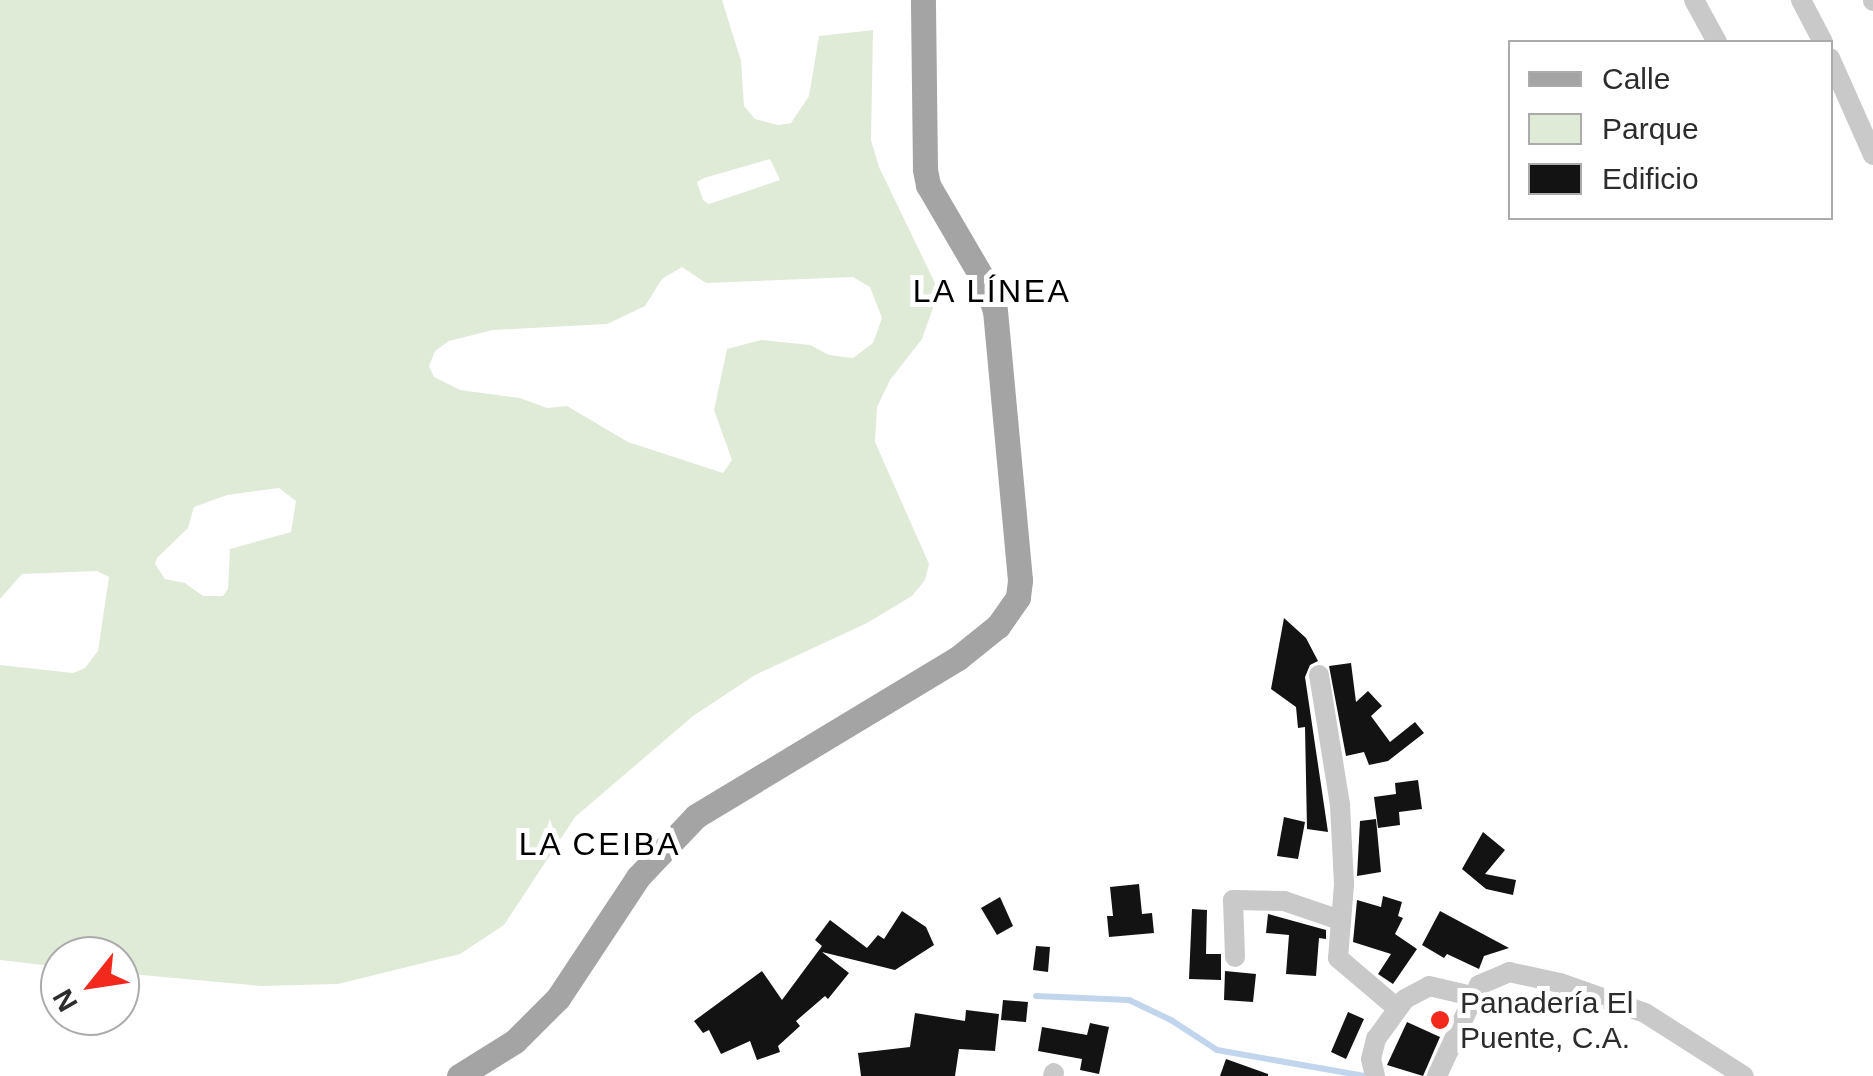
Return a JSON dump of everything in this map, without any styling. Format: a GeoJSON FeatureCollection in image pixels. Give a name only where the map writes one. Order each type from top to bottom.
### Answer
{"type":"FeatureCollection","features":[{"type":"Feature","properties":{"kind":"main road"},"geometry":{"type":"LineString","coordinates":[[460,1076],[516,1040],[549,1008],[579,970],[638,877],[696,816],[958,658],[998,626],[1018,598],[1020,580],[995,311],[987,286],[928,185],[925,169],[923,0]]}},
{"type":"Feature","properties":{"kind":"street"},"geometry":{"type":"LineString","coordinates":[[1694,0],[1716,40]]}},
{"type":"Feature","properties":{"kind":"street"},"geometry":{"type":"LineString","coordinates":[[1800,0],[1823,40]]}},
{"type":"Feature","properties":{"kind":"street"},"geometry":{"type":"LineString","coordinates":[[1833,65],[1873,155]]}},
{"type":"Feature","properties":{"kind":"street"},"geometry":{"type":"LineString","coordinates":[[1319,676],[1340,805],[1344,885],[1336,953],[1341,965],[1396,1008]]}},
{"type":"Feature","properties":{"kind":"street"},"geometry":{"type":"LineString","coordinates":[[1236,956],[1234,900],[1284,900],[1340,920]]}},
{"type":"Feature","properties":{"kind":"street"},"geometry":{"type":"LineString","coordinates":[[1438,1076],[1472,996],[1479,985],[1499,973],[1560,983],[1657,1019],[1744,1076]]}},
{"type":"Feature","properties":{"kind":"street"},"geometry":{"type":"LineString","coordinates":[[1375,1076],[1371,1059],[1376,1039],[1396,1008],[1430,986],[1472,996]]}},
{"type":"Feature","properties":{"kind":"green space"},"geometry":{"type":"Polygon","coordinates":[[[0,0],[722,0],[741,61],[744,106],[755,119],[778,125],[791,123],[809,96],[819,36],[873,30],[871,140],[879,167],[935,283],[934,305],[922,339],[890,380],[877,407],[875,442],[929,564],[925,580],[912,596],[867,623],[755,675],[693,716],[575,817],[504,925],[460,954],[338,984],[261,986],[140,975],[140,936],[40,936],[40,965],[0,960],[0,665],[73,673],[85,668],[98,651],[109,577],[97,571],[22,574],[0,599],[0,0]],[[770,159],[697,182],[703,200],[709,204],[780,180],[770,159]],[[682,267],[662,279],[645,306],[607,324],[493,330],[449,341],[435,351],[429,366],[434,377],[460,390],[520,398],[547,408],[567,406],[628,442],[723,473],[732,460],[714,410],[727,349],[761,340],[810,345],[829,355],[853,358],[873,343],[882,318],[870,287],[853,277],[706,283],[682,267]],[[279,488],[227,495],[194,507],[188,528],[157,558],[155,564],[165,579],[185,583],[203,596],[223,596],[228,589],[230,549],[291,532],[296,501],[279,488]]]}},
{"type":"Feature","properties":{"kind":"building"},"geometry":{"type":"Polygon","coordinates":[[[1284,618],[1306,638],[1318,661],[1310,665],[1305,677],[1328,832],[1307,829],[1305,727],[1298,728],[1296,707],[1271,689],[1284,618]]]}},
{"type":"Feature","properties":{"kind":"building"},"geometry":{"type":"Polygon","coordinates":[[[1351,663],[1356,702],[1368,691],[1382,706],[1371,716],[1390,742],[1415,722],[1424,733],[1388,761],[1369,765],[1364,752],[1346,756],[1329,666],[1351,663]]]}},
{"type":"Feature","properties":{"kind":"building"},"geometry":{"type":"Polygon","coordinates":[[[1418,780],[1422,809],[1399,812],[1400,825],[1378,828],[1374,797],[1396,794],[1395,783],[1418,780]]]}},
{"type":"Feature","properties":{"kind":"building"},"geometry":{"type":"Polygon","coordinates":[[[1284,817],[1305,822],[1298,859],[1277,856],[1284,817]]]}},
{"type":"Feature","properties":{"kind":"building"},"geometry":{"type":"Polygon","coordinates":[[[1376,819],[1381,872],[1357,876],[1360,821],[1376,819]]]}},
{"type":"Feature","properties":{"kind":"building"},"geometry":{"type":"Polygon","coordinates":[[[1483,832],[1505,850],[1485,874],[1516,880],[1513,895],[1486,889],[1462,869],[1483,832]]]}},
{"type":"Feature","properties":{"kind":"building"},"geometry":{"type":"Polygon","coordinates":[[[1139,884],[1142,914],[1152,913],[1154,933],[1109,937],[1107,916],[1113,916],[1110,887],[1139,884]]]}},
{"type":"Feature","properties":{"kind":"building"},"geometry":{"type":"Polygon","coordinates":[[[1383,896],[1402,902],[1398,916],[1403,918],[1395,934],[1417,949],[1393,984],[1378,974],[1391,954],[1353,942],[1357,900],[1381,907],[1383,896]]]}},
{"type":"Feature","properties":{"kind":"building"},"geometry":{"type":"Polygon","coordinates":[[[1000,897],[1013,926],[997,935],[981,908],[1000,897]]]}},
{"type":"Feature","properties":{"kind":"building"},"geometry":{"type":"Polygon","coordinates":[[[1192,909],[1207,910],[1206,954],[1221,954],[1221,980],[1189,979],[1192,909]]]}},
{"type":"Feature","properties":{"kind":"building"},"geometry":{"type":"Polygon","coordinates":[[[902,911],[926,927],[934,945],[895,970],[822,952],[849,973],[828,999],[825,996],[796,1021],[800,1026],[778,1046],[780,1052],[757,1060],[750,1041],[721,1054],[709,1030],[703,1033],[694,1021],[762,971],[782,1000],[822,946],[815,940],[830,920],[867,948],[878,935],[884,939],[902,911]]]}},
{"type":"Feature","properties":{"kind":"building"},"geometry":{"type":"Polygon","coordinates":[[[1440,911],[1509,948],[1484,956],[1479,969],[1447,954],[1444,958],[1422,945],[1440,911]]]}},
{"type":"Feature","properties":{"kind":"building"},"geometry":{"type":"Polygon","coordinates":[[[1268,914],[1326,930],[1326,939],[1319,938],[1316,976],[1286,974],[1289,935],[1266,933],[1268,914]]]}},
{"type":"Feature","properties":{"kind":"building"},"geometry":{"type":"Polygon","coordinates":[[[1036,946],[1050,947],[1048,972],[1033,970],[1036,946]]]}},
{"type":"Feature","properties":{"kind":"building"},"geometry":{"type":"Polygon","coordinates":[[[1225,971],[1256,974],[1253,1002],[1224,1000],[1225,971]]]}},
{"type":"Feature","properties":{"kind":"building"},"geometry":{"type":"Polygon","coordinates":[[[1003,1000],[1028,1002],[1026,1022],[1001,1020],[1003,1000]]]}},
{"type":"Feature","properties":{"kind":"building"},"geometry":{"type":"Polygon","coordinates":[[[966,1010],[999,1014],[995,1051],[959,1049],[955,1076],[861,1076],[858,1053],[910,1047],[915,1013],[965,1021],[966,1010]]]}},
{"type":"Feature","properties":{"kind":"building"},"geometry":{"type":"Polygon","coordinates":[[[1348,1012],[1364,1019],[1346,1059],[1331,1052],[1348,1012]]]}},
{"type":"Feature","properties":{"kind":"building"},"geometry":{"type":"Polygon","coordinates":[[[1407,1022],[1440,1037],[1423,1076],[1387,1065],[1407,1022]]]}},
{"type":"Feature","properties":{"kind":"building"},"geometry":{"type":"Polygon","coordinates":[[[1090,1023],[1109,1027],[1099,1074],[1080,1070],[1082,1059],[1038,1051],[1042,1027],[1087,1035],[1090,1023]]]}},
{"type":"Feature","properties":{"kind":"building"},"geometry":{"type":"Polygon","coordinates":[[[1226,1059],[1268,1074],[1268,1076],[1220,1076],[1226,1059]]]}},
{"type":"Feature","properties":{"kind":"waterway"},"geometry":{"type":"LineString","coordinates":[[1036,996],[1129,1000],[1171,1020],[1217,1050],[1365,1076]]}},
{"type":"Feature","properties":{"kind":"place","name":"Panadería El Puente, C.A."},"geometry":{"type":"Point","coordinates":[1440,1020]}},
{"type":"Feature","properties":{"kind":"district","name":"LA LÍNEA"},"geometry":{"type":"Point","coordinates":[992,291]}},
{"type":"Feature","properties":{"kind":"district","name":"LA CEIBA"},"geometry":{"type":"Point","coordinates":[600,844]}}]}
